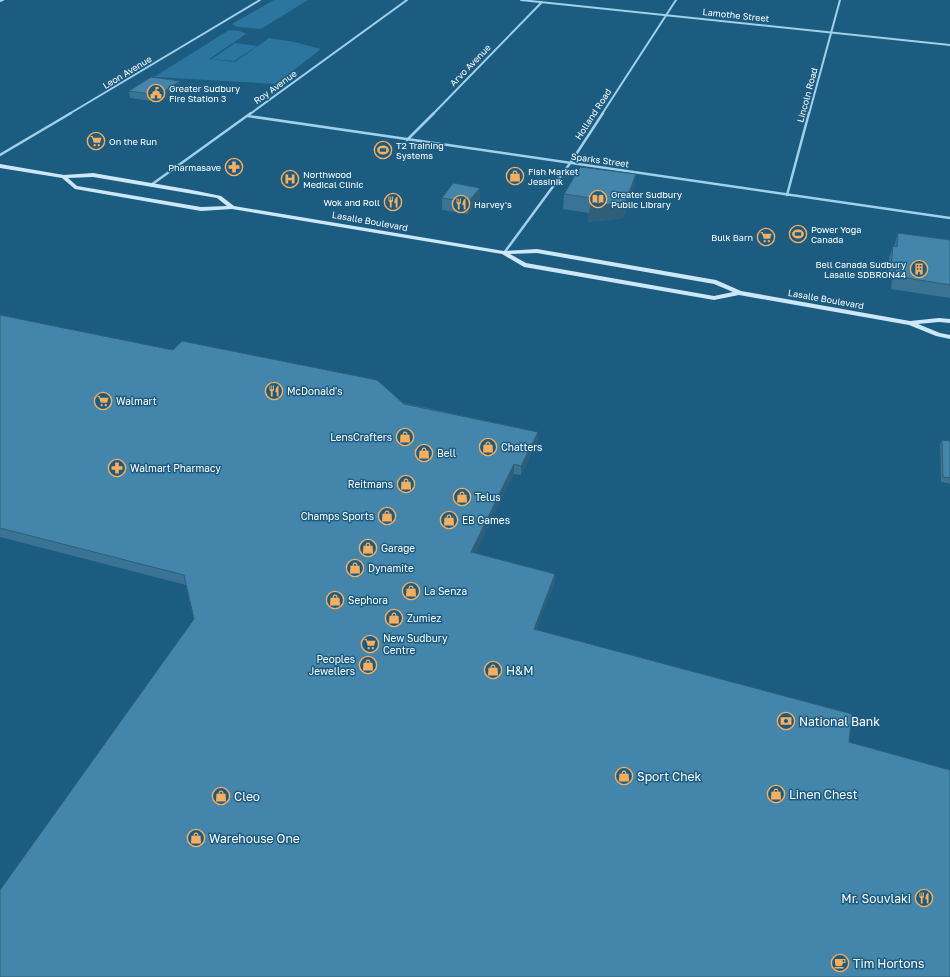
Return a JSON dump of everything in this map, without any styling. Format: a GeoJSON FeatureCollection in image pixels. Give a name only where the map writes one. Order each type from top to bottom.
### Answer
{"type":"FeatureCollection","features":[{"type":"Feature","properties":{"kind":"main road","name":"Lasalle Boulevard"},"geometry":{"type":"LineString","coordinates":[[0,166],[64,177],[93,175],[219,197],[232,207]]}},
{"type":"Feature","properties":{"kind":"main road","name":"Lasalle Boulevard"},"geometry":{"type":"LineString","coordinates":[[64,177],[75,187],[201,209],[232,207],[504,253],[544,252],[716,282],[739,293],[911,323],[938,335],[950,337]]}},
{"type":"Feature","properties":{"kind":"main road","name":"Lasalle Boulevard"},"geometry":{"type":"LineString","coordinates":[[504,253],[524,265],[714,298],[739,293]]}},
{"type":"Feature","properties":{"kind":"main road","name":"Lasalle Boulevard"},"geometry":{"type":"LineString","coordinates":[[911,323],[939,320],[950,321]]}},
{"type":"Feature","properties":{"kind":"street","name":"Leon Avenue"},"geometry":{"type":"LineString","coordinates":[[0,155],[260,0]]}},
{"type":"Feature","properties":{"kind":"street","name":"Roy Avenue"},"geometry":{"type":"LineString","coordinates":[[151,185],[407,0]]}},
{"type":"Feature","properties":{"kind":"street","name":"Lamothe Street"},"geometry":{"type":"LineString","coordinates":[[521,0],[666,14],[950,45]]}},
{"type":"Feature","properties":{"kind":"street","name":"Holland Road"},"geometry":{"type":"LineString","coordinates":[[504,253],[571,162],[676,0]]}},
{"type":"Feature","properties":{"kind":"street","name":"Lincoln Road"},"geometry":{"type":"LineString","coordinates":[[787,194],[840,0]]}},
{"type":"Feature","properties":{"kind":"street","name":"Arvo Avenue"},"geometry":{"type":"LineString","coordinates":[[407,140],[542,1]]}},
{"type":"Feature","properties":{"kind":"street","name":"Sparks Street"},"geometry":{"type":"LineString","coordinates":[[248,116],[950,218]]}},
{"type":"Feature","properties":{"kind":"shaded area"},"geometry":{"type":"Polygon","coordinates":[[[274,0],[308,0],[261,29],[237,27],[232,24],[274,0]]]}},
{"type":"Feature","properties":{"kind":"shaded area"},"geometry":{"type":"Polygon","coordinates":[[[229,30],[240,31],[246,34],[209,59],[235,62],[269,38],[294,42],[321,49],[276,84],[154,77],[229,30]]]}},
{"type":"Feature","properties":{"kind":"shaded area"},"geometry":{"type":"Polygon","coordinates":[[[235,43],[257,46],[234,61],[212,59],[235,43]]]}},
{"type":"Feature","properties":{"kind":"building"},"geometry":{"type":"Polygon","coordinates":[[[151,77],[180,81],[158,95],[129,91],[151,77]]]}},
{"type":"Feature","properties":{"kind":"building"},"geometry":{"type":"Polygon","coordinates":[[[580,167],[636,174],[625,203],[590,206],[598,199],[564,194],[580,167]]]}},
{"type":"Feature","properties":{"kind":"building"},"geometry":{"type":"Polygon","coordinates":[[[453,183],[480,188],[468,202],[442,198],[453,183]]]}},
{"type":"Feature","properties":{"kind":"building","name":"Bell Canada Sudbury Lasalle SDBRON44"},"geometry":{"type":"Polygon","coordinates":[[[898,233],[950,240],[950,285],[895,276],[896,266],[891,266],[893,246],[897,247],[898,233]]]}},
{"type":"Feature","properties":{"kind":"building","name":"New Sudbury Centre"},"geometry":{"type":"Polygon","coordinates":[[[0,315],[173,350],[182,341],[377,380],[404,404],[538,432],[521,466],[514,464],[471,552],[555,574],[534,629],[852,714],[849,742],[950,770],[950,977],[0,977],[0,890],[194,619],[184,575],[0,528],[0,315]]]}},
{"type":"Feature","properties":{"kind":"building"},"geometry":{"type":"Polygon","coordinates":[[[942,440],[950,441],[950,478],[943,477],[942,440]]]}},
{"type":"Feature","properties":{"kind":"place","name":"Greater Sudbury Fire Station 3"},"geometry":{"type":"Point","coordinates":[156,93]}},
{"type":"Feature","properties":{"kind":"place","name":"On the Run"},"geometry":{"type":"Point","coordinates":[96,141]}},
{"type":"Feature","properties":{"kind":"place","name":"T2 Training Systems"},"geometry":{"type":"Point","coordinates":[383,150]}},
{"type":"Feature","properties":{"kind":"place","name":"Pharmasave"},"geometry":{"type":"Point","coordinates":[234,167]}},
{"type":"Feature","properties":{"kind":"place","name":"Fish Market Jessinik"},"geometry":{"type":"Point","coordinates":[515,176]}},
{"type":"Feature","properties":{"kind":"place","name":"Northwood Medical Clinic"},"geometry":{"type":"Point","coordinates":[290,179]}},
{"type":"Feature","properties":{"kind":"place","name":"Greater Sudbury Public Library"},"geometry":{"type":"Point","coordinates":[598,199]}},
{"type":"Feature","properties":{"kind":"place","name":"Wok and Roll"},"geometry":{"type":"Point","coordinates":[393,202]}},
{"type":"Feature","properties":{"kind":"place","name":"Harvey's"},"geometry":{"type":"Point","coordinates":[461,204]}},
{"type":"Feature","properties":{"kind":"place","name":"Power Yoga Canada"},"geometry":{"type":"Point","coordinates":[798,234]}},
{"type":"Feature","properties":{"kind":"place","name":"Bulk Barn"},"geometry":{"type":"Point","coordinates":[766,237]}},
{"type":"Feature","properties":{"kind":"place","name":"Bell Canada Sudbury Lasalle SDBRON44"},"geometry":{"type":"Point","coordinates":[919,269]}},
{"type":"Feature","properties":{"kind":"place","name":"McDonald's"},"geometry":{"type":"Point","coordinates":[274,391]}},
{"type":"Feature","properties":{"kind":"place","name":"Walmart"},"geometry":{"type":"Point","coordinates":[103,401]}},
{"type":"Feature","properties":{"kind":"place","name":"LensCrafters"},"geometry":{"type":"Point","coordinates":[405,437]}},
{"type":"Feature","properties":{"kind":"place","name":"Chatters"},"geometry":{"type":"Point","coordinates":[488,447]}},
{"type":"Feature","properties":{"kind":"place","name":"Bell"},"geometry":{"type":"Point","coordinates":[424,453]}},
{"type":"Feature","properties":{"kind":"place","name":"Walmart Pharmacy"},"geometry":{"type":"Point","coordinates":[117,468]}},
{"type":"Feature","properties":{"kind":"place","name":"Reitmans"},"geometry":{"type":"Point","coordinates":[406,484]}},
{"type":"Feature","properties":{"kind":"place","name":"Telus"},"geometry":{"type":"Point","coordinates":[462,497]}},
{"type":"Feature","properties":{"kind":"place","name":"Champs Sports"},"geometry":{"type":"Point","coordinates":[387,516]}},
{"type":"Feature","properties":{"kind":"place","name":"EB Games"},"geometry":{"type":"Point","coordinates":[449,520]}},
{"type":"Feature","properties":{"kind":"place","name":"Garage"},"geometry":{"type":"Point","coordinates":[368,548]}},
{"type":"Feature","properties":{"kind":"place","name":"Dynamite"},"geometry":{"type":"Point","coordinates":[355,568]}},
{"type":"Feature","properties":{"kind":"place","name":"La Senza"},"geometry":{"type":"Point","coordinates":[411,591]}},
{"type":"Feature","properties":{"kind":"place","name":"Sephora"},"geometry":{"type":"Point","coordinates":[335,600]}},
{"type":"Feature","properties":{"kind":"place","name":"Zumiez"},"geometry":{"type":"Point","coordinates":[394,618]}},
{"type":"Feature","properties":{"kind":"place","name":"New Sudbury Centre"},"geometry":{"type":"Point","coordinates":[370,644]}},
{"type":"Feature","properties":{"kind":"place","name":"Peoples Jewellers"},"geometry":{"type":"Point","coordinates":[368,665]}},
{"type":"Feature","properties":{"kind":"place","name":"H&M"},"geometry":{"type":"Point","coordinates":[493,670]}},
{"type":"Feature","properties":{"kind":"place","name":"National Bank"},"geometry":{"type":"Point","coordinates":[786,721]}},
{"type":"Feature","properties":{"kind":"place","name":"Sport Chek"},"geometry":{"type":"Point","coordinates":[624,776]}},
{"type":"Feature","properties":{"kind":"place","name":"Linen Chest"},"geometry":{"type":"Point","coordinates":[776,794]}},
{"type":"Feature","properties":{"kind":"place","name":"Cleo"},"geometry":{"type":"Point","coordinates":[221,796]}},
{"type":"Feature","properties":{"kind":"place","name":"Warehouse One"},"geometry":{"type":"Point","coordinates":[196,838]}},
{"type":"Feature","properties":{"kind":"place","name":"Mr. Souvlaki"},"geometry":{"type":"Point","coordinates":[924,898]}},
{"type":"Feature","properties":{"kind":"place","name":"Tim Hortons"},"geometry":{"type":"Point","coordinates":[840,963]}}]}
